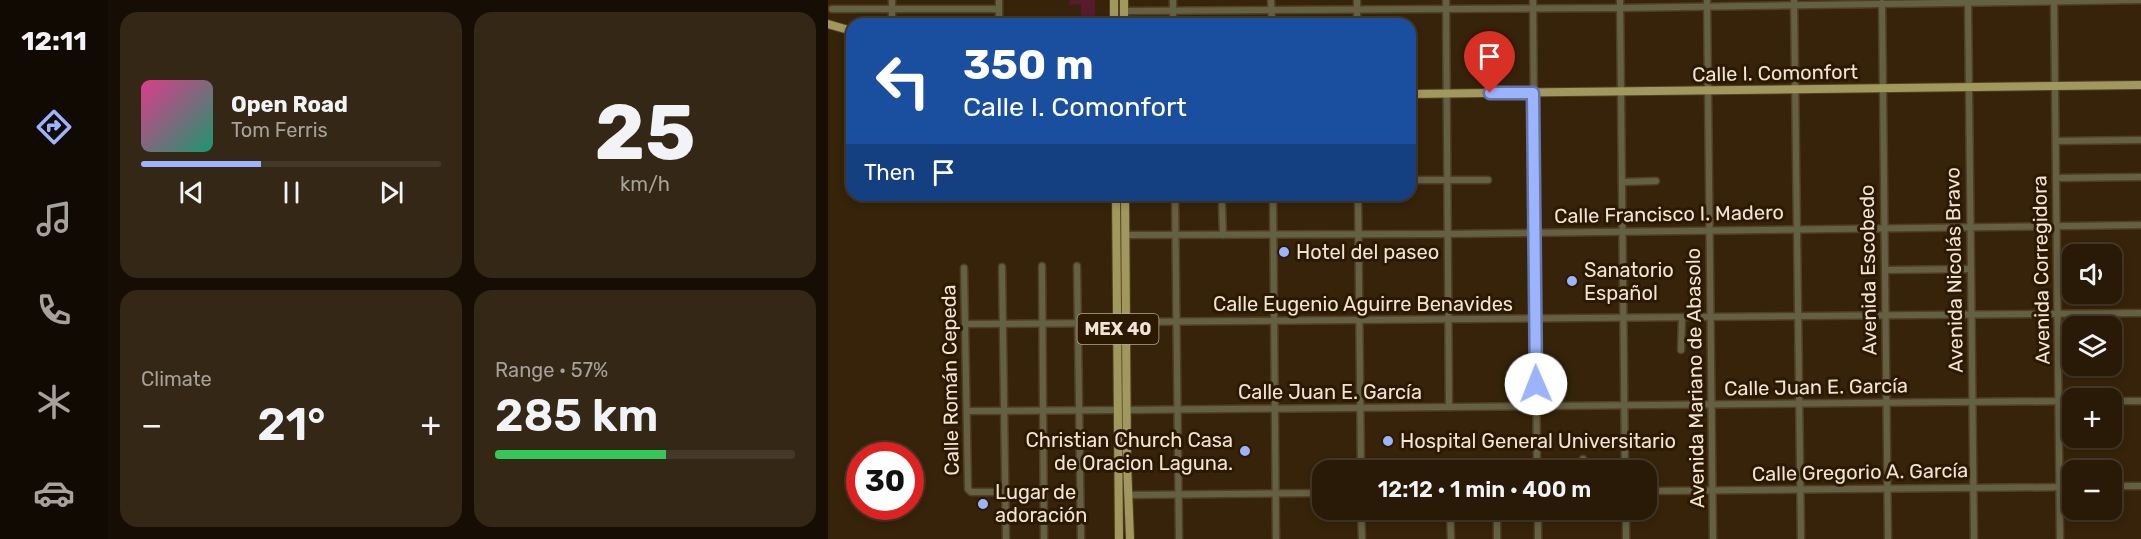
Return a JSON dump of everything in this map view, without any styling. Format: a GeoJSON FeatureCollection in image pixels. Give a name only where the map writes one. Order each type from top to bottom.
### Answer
{"type":"FeatureCollection","features":[{"type":"Feature","properties":{"kind":"main road"},"geometry":{"type":"LineString","coordinates":[[1114,0],[1114,18]]}},
{"type":"Feature","properties":{"kind":"main road"},"geometry":{"type":"LineString","coordinates":[[1124,0],[1124,18]]}},
{"type":"Feature","properties":{"kind":"main road"},"geometry":{"type":"LineString","coordinates":[[828,24],[846,29]]}},
{"type":"Feature","properties":{"kind":"main road","name":"Calle I. Comonfort"},"geometry":{"type":"LineString","coordinates":[[1416,94],[2141,86]]}},
{"type":"Feature","properties":{"kind":"main road","name":"MEX 40"},"geometry":{"type":"LineString","coordinates":[[1116,201],[1122,322],[1124,539]]}},
{"type":"Feature","properties":{"kind":"main road","name":"MEX 40"},"geometry":{"type":"LineString","coordinates":[[1122,322],[1125,201]]}},
{"type":"Feature","properties":{"kind":"main road"},"geometry":{"type":"LineString","coordinates":[[1123,463],[1124,539]]}},
{"type":"Feature","properties":{"kind":"main road","name":"MEX 40"},"geometry":{"type":"LineString","coordinates":[[1123,463],[1130,495],[1124,539]]}},
{"type":"Feature","properties":{"kind":"street"},"geometry":{"type":"LineString","coordinates":[[892,0],[892,18]]}},
{"type":"Feature","properties":{"kind":"street"},"geometry":{"type":"LineString","coordinates":[[999,0],[999,18]]}},
{"type":"Feature","properties":{"kind":"street"},"geometry":{"type":"LineString","coordinates":[[1173,0],[1173,18]]}},
{"type":"Feature","properties":{"kind":"street"},"geometry":{"type":"LineString","coordinates":[[1271,0],[1272,18]]}},
{"type":"Feature","properties":{"kind":"street"},"geometry":{"type":"LineString","coordinates":[[1357,0],[1358,18]]}},
{"type":"Feature","properties":{"kind":"street"},"geometry":{"type":"LineString","coordinates":[[1446,0],[1449,407]]}},
{"type":"Feature","properties":{"kind":"street"},"geometry":{"type":"LineString","coordinates":[[1533,0],[1537,460]]}},
{"type":"Feature","properties":{"kind":"street"},"geometry":{"type":"LineString","coordinates":[[1620,0],[1625,460]]}},
{"type":"Feature","properties":{"kind":"street"},"geometry":{"type":"LineString","coordinates":[[1124,12],[1620,8],[1707,3],[2141,0]]}},
{"type":"Feature","properties":{"kind":"street","name":"Avenida Nicolás Bravo"},"geometry":{"type":"LineString","coordinates":[[1968,1],[1974,539]]}},
{"type":"Feature","properties":{"kind":"street","name":"Avenida Corregidora"},"geometry":{"type":"LineString","coordinates":[[2054,1],[2060,539]]}},
{"type":"Feature","properties":{"kind":"street","name":"Avenida Escobedo"},"geometry":{"type":"LineString","coordinates":[[1882,2],[1888,539]]}},
{"type":"Feature","properties":{"kind":"street","name":"Avenida Mariano de Abasolo"},"geometry":{"type":"LineString","coordinates":[[1707,3],[1713,539]]}},
{"type":"Feature","properties":{"kind":"street"},"geometry":{"type":"LineString","coordinates":[[1794,3],[1801,539]]}},
{"type":"Feature","properties":{"kind":"street"},"geometry":{"type":"LineString","coordinates":[[832,9],[999,9]]}},
{"type":"Feature","properties":{"kind":"street"},"geometry":{"type":"LineString","coordinates":[[2056,141],[2141,140]]}},
{"type":"Feature","properties":{"kind":"street"},"geometry":{"type":"LineString","coordinates":[[2056,178],[2141,177]]}},
{"type":"Feature","properties":{"kind":"street"},"geometry":{"type":"LineString","coordinates":[[1416,180],[1488,180]]}},
{"type":"Feature","properties":{"kind":"street"},"geometry":{"type":"LineString","coordinates":[[1622,182],[1656,181]]}},
{"type":"Feature","properties":{"kind":"street"},"geometry":{"type":"LineString","coordinates":[[1175,201],[1179,539]]}},
{"type":"Feature","properties":{"kind":"street"},"geometry":{"type":"LineString","coordinates":[[1273,201],[1276,539]]}},
{"type":"Feature","properties":{"kind":"street"},"geometry":{"type":"LineString","coordinates":[[1358,201],[1361,460]]}},
{"type":"Feature","properties":{"kind":"street"},"geometry":{"type":"LineString","coordinates":[[1222,206],[1222,235]]}},
{"type":"Feature","properties":{"kind":"street","name":"Calle Francisco I. Madero"},"geometry":{"type":"LineString","coordinates":[[1125,235],[1448,234],[2141,225]]}},
{"type":"Feature","properties":{"kind":"street"},"geometry":{"type":"LineString","coordinates":[[1077,266],[1081,539]]}},
{"type":"Feature","properties":{"kind":"street"},"geometry":{"type":"LineString","coordinates":[[1002,267],[1006,539]]}},
{"type":"Feature","properties":{"kind":"street"},"geometry":{"type":"LineString","coordinates":[[1042,267],[1044,539]]}},
{"type":"Feature","properties":{"kind":"street","name":"Calle Román Cepeda"},"geometry":{"type":"LineString","coordinates":[[964,268],[969,490],[1005,492]]}},
{"type":"Feature","properties":{"kind":"street"},"geometry":{"type":"LineString","coordinates":[[1885,270],[1971,269]]}},
{"type":"Feature","properties":{"kind":"street","name":"Calle Eugenio Aguirre Benavides"},"geometry":{"type":"LineString","coordinates":[[966,324],[2141,313]]}},
{"type":"Feature","properties":{"kind":"street"},"geometry":{"type":"LineString","coordinates":[[1681,350],[1682,318]]}},
{"type":"Feature","properties":{"kind":"street"},"geometry":{"type":"LineString","coordinates":[[2122,401],[2141,401]]}},
{"type":"Feature","properties":{"kind":"street","name":"Calle Juan E. García"},"geometry":{"type":"LineString","coordinates":[[967,411],[2062,402]]}},
{"type":"Feature","properties":{"kind":"street"},"geometry":{"type":"LineString","coordinates":[[2122,486],[2141,486]]}},
{"type":"Feature","properties":{"kind":"street","name":"Calle Gregorio A. García"},"geometry":{"type":"LineString","coordinates":[[1657,490],[2059,487]]}},
{"type":"Feature","properties":{"kind":"street"},"geometry":{"type":"LineString","coordinates":[[1130,495],[1312,494]]}},
{"type":"Feature","properties":{"kind":"street"},"geometry":{"type":"LineString","coordinates":[[1361,520],[1362,539]]}},
{"type":"Feature","properties":{"kind":"street"},"geometry":{"type":"LineString","coordinates":[[1450,520],[1451,539]]}},
{"type":"Feature","properties":{"kind":"street"},"geometry":{"type":"LineString","coordinates":[[1497,520],[1497,539]]}},
{"type":"Feature","properties":{"kind":"street"},"geometry":{"type":"LineString","coordinates":[[1538,520],[1538,539]]}},
{"type":"Feature","properties":{"kind":"street"},"geometry":{"type":"LineString","coordinates":[[1626,520],[1626,539]]}},
{"type":"Feature","properties":{"kind":"shaded area"},"geometry":{"type":"Polygon","coordinates":[[[1070,0],[1095,0],[1095,18],[1081,18],[1081,4],[1069,5],[1070,0]]]}},
{"type":"Feature","properties":{"kind":"place","name":"Hotel del paseo"},"geometry":{"type":"Point","coordinates":[1284,252]}},
{"type":"Feature","properties":{"kind":"place","name":"Sanatorio Español"},"geometry":{"type":"Point","coordinates":[1572,281]}},
{"type":"Feature","properties":{"kind":"place","name":"Hospital General Universitario"},"geometry":{"type":"Point","coordinates":[1388,441]}},
{"type":"Feature","properties":{"kind":"place","name":"Christian Church Casa de Oracion Laguna."},"geometry":{"type":"Point","coordinates":[1245,451]}},
{"type":"Feature","properties":{"kind":"place","name":"Lugar de adoración"},"geometry":{"type":"Point","coordinates":[983,504]}},
{"type":"Feature","properties":{"kind":"route"},"geometry":{"type":"LineString","coordinates":[[1490,93],[1533,93],[1536,384]]}}]}
